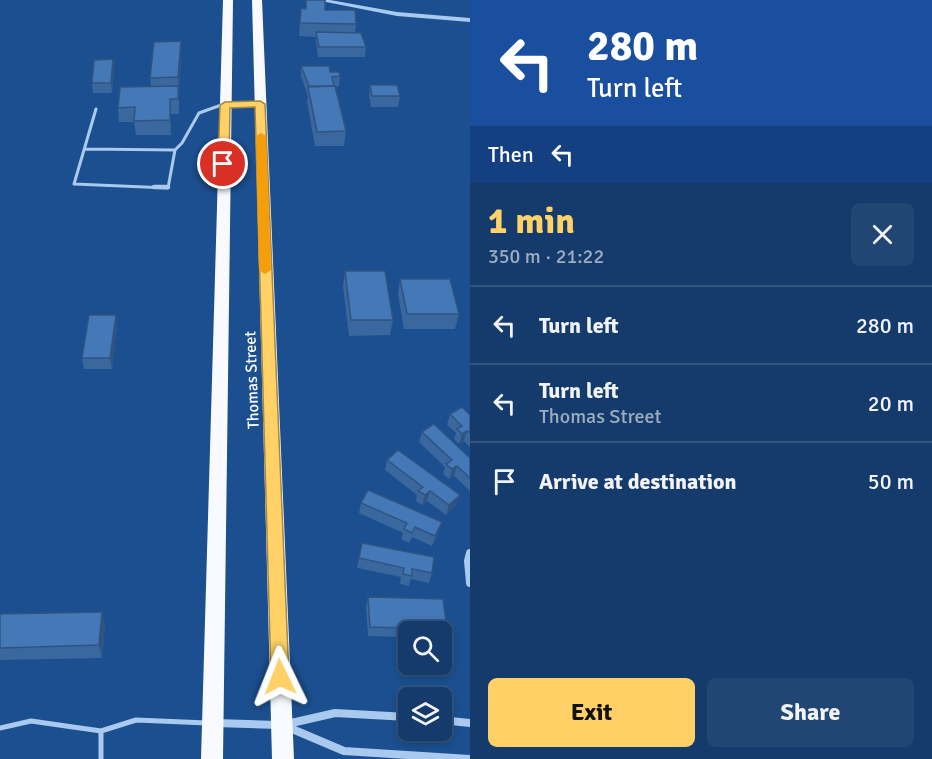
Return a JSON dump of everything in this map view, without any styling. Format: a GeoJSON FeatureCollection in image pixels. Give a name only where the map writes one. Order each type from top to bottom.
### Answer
{"type":"FeatureCollection","features":[{"type":"Feature","properties":{"kind":"highway","name":"Thomas Street"},"geometry":{"type":"LineString","coordinates":[[212,759],[228,0]]}},
{"type":"Feature","properties":{"kind":"highway","name":"Thomas Street"},"geometry":{"type":"LineString","coordinates":[[257,0],[283,759]]}},
{"type":"Feature","properties":{"kind":"street"},"geometry":{"type":"LineString","coordinates":[[319,0],[397,14],[470,20]]}},
{"type":"Feature","properties":{"kind":"street"},"geometry":{"type":"LineString","coordinates":[[470,553],[468,561],[470,583]]}},
{"type":"Feature","properties":{"kind":"street"},"geometry":{"type":"LineString","coordinates":[[213,723],[282,725],[335,713],[398,716]]}},
{"type":"Feature","properties":{"kind":"street"},"geometry":{"type":"LineString","coordinates":[[452,721],[470,723]]}},
{"type":"Feature","properties":{"kind":"street"},"geometry":{"type":"LineString","coordinates":[[282,725],[344,751],[470,759]]}},
{"type":"Feature","properties":{"kind":"lane"},"geometry":{"type":"LineString","coordinates":[[85,149],[175,150],[185,144],[193,119],[201,110],[225,105],[260,104]]}},
{"type":"Feature","properties":{"kind":"lane"},"geometry":{"type":"LineString","coordinates":[[96,109],[74,184],[168,188],[175,150]]}},
{"type":"Feature","properties":{"kind":"lane"},"geometry":{"type":"LineString","coordinates":[[0,728],[31,721],[101,730],[136,720],[213,723]]}},
{"type":"Feature","properties":{"kind":"lane"},"geometry":{"type":"LineString","coordinates":[[101,730],[101,759]]}},
{"type":"Feature","properties":{"kind":"building"},"geometry":{"type":"Polygon","coordinates":[[[306,0],[325,0],[325,10],[355,10],[356,24],[300,23],[301,8],[306,9],[306,0]]]}},
{"type":"Feature","properties":{"kind":"building"},"geometry":{"type":"Polygon","coordinates":[[[316,32],[361,33],[366,47],[319,47],[316,32]]]}},
{"type":"Feature","properties":{"kind":"building"},"geometry":{"type":"Polygon","coordinates":[[[181,41],[178,77],[150,78],[154,42],[181,41]]]}},
{"type":"Feature","properties":{"kind":"building"},"geometry":{"type":"Polygon","coordinates":[[[113,59],[111,83],[92,83],[94,60],[113,59]]]}},
{"type":"Feature","properties":{"kind":"building"},"geometry":{"type":"Polygon","coordinates":[[[301,66],[329,66],[330,72],[339,72],[340,76],[332,77],[334,86],[309,86],[301,66]]]}},
{"type":"Feature","properties":{"kind":"building"},"geometry":{"type":"Polygon","coordinates":[[[370,85],[397,85],[400,96],[372,96],[370,85]]]}},
{"type":"Feature","properties":{"kind":"building"},"geometry":{"type":"Polygon","coordinates":[[[178,86],[178,99],[170,99],[170,120],[134,121],[135,107],[118,108],[120,87],[178,86]]]}},
{"type":"Feature","properties":{"kind":"building"},"geometry":{"type":"Polygon","coordinates":[[[335,86],[346,131],[317,132],[308,87],[335,86]]]}},
{"type":"Feature","properties":{"kind":"building"},"geometry":{"type":"Polygon","coordinates":[[[345,271],[385,271],[393,320],[351,320],[345,271]]]}},
{"type":"Feature","properties":{"kind":"building"},"geometry":{"type":"Polygon","coordinates":[[[400,279],[450,279],[459,314],[407,314],[400,279]]]}},
{"type":"Feature","properties":{"kind":"building"},"geometry":{"type":"Polygon","coordinates":[[[89,315],[116,315],[110,358],[82,358],[89,315]]]}},
{"type":"Feature","properties":{"kind":"building"},"geometry":{"type":"Polygon","coordinates":[[[462,407],[470,415],[470,433],[467,431],[462,434],[457,429],[462,426],[450,414],[462,407]]]}},
{"type":"Feature","properties":{"kind":"building"},"geometry":{"type":"Polygon","coordinates":[[[434,424],[470,458],[470,478],[457,466],[452,469],[446,464],[452,460],[422,432],[434,424]]]}},
{"type":"Feature","properties":{"kind":"building"},"geometry":{"type":"Polygon","coordinates":[[[398,450],[460,495],[449,505],[430,491],[425,495],[418,491],[423,487],[387,460],[398,450]]]}},
{"type":"Feature","properties":{"kind":"building"},"geometry":{"type":"Polygon","coordinates":[[[368,490],[442,522],[435,536],[415,527],[412,533],[404,529],[407,523],[361,503],[368,490]]]}},
{"type":"Feature","properties":{"kind":"building"},"geometry":{"type":"Polygon","coordinates":[[[362,543],[434,557],[432,573],[412,569],[412,576],[403,574],[404,568],[359,558],[362,543]]]}},
{"type":"Feature","properties":{"kind":"building"},"geometry":{"type":"Polygon","coordinates":[[[368,597],[443,599],[446,621],[398,621],[398,628],[370,627],[368,597]]]}},
{"type":"Feature","properties":{"kind":"building"},"geometry":{"type":"Polygon","coordinates":[[[102,612],[99,645],[0,648],[0,614],[102,612]]]}},
{"type":"Feature","properties":{"kind":"slow traffic"},"geometry":{"type":"LineString","coordinates":[[261,136],[265,270]]}},
{"type":"Feature","properties":{"kind":"route"},"geometry":{"type":"LineString","coordinates":[[223,164],[225,105],[260,104],[280,677]]}}]}
